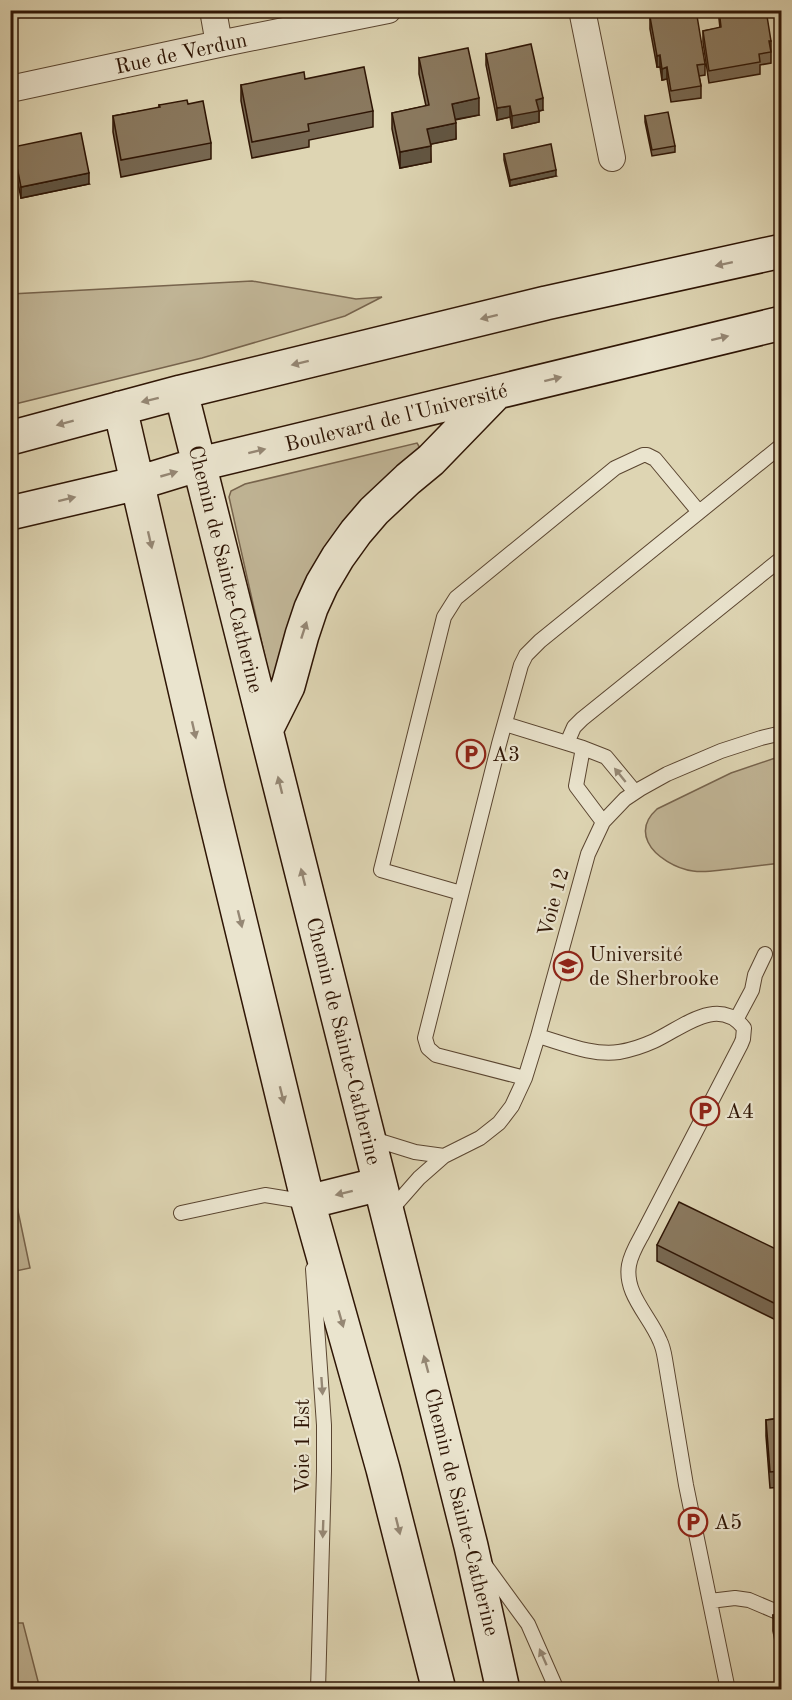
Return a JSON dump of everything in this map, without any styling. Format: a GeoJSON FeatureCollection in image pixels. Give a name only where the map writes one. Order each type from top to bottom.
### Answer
{"type":"FeatureCollection","features":[{"type":"Feature","properties":{"kind":"main road"},"geometry":{"type":"LineString","coordinates":[[10,438],[181,392],[546,303],[782,252]]}},
{"type":"Feature","properties":{"kind":"main road","name":"Boulevard de l'Université"},"geometry":{"type":"LineString","coordinates":[[10,513],[138,483],[200,464],[782,323]]}},
{"type":"Feature","properties":{"kind":"main road","name":"Chemin de Sainte-Catherine"},"geometry":{"type":"LineString","coordinates":[[181,392],[471,1546],[503,1689]]}},
{"type":"Feature","properties":{"kind":"main road"},"geometry":{"type":"LineString","coordinates":[[266,730],[288,686],[311,608],[326,577],[343,550],[384,501],[431,460],[496,393]]}},
{"type":"Feature","properties":{"kind":"main road"},"geometry":{"type":"LineString","coordinates":[[120,408],[209,793],[308,1202],[383,1469],[439,1689]]}},
{"type":"Feature","properties":{"kind":"main road"},"geometry":{"type":"LineString","coordinates":[[308,1202],[383,1199]]}},
{"type":"Feature","properties":{"kind":"street"},"geometry":{"type":"LineString","coordinates":[[213,10],[219,44]]}},
{"type":"Feature","properties":{"kind":"street","name":"Rue de Verdun"},"geometry":{"type":"LineString","coordinates":[[10,89],[388,10]]}},
{"type":"Feature","properties":{"kind":"street"},"geometry":{"type":"LineString","coordinates":[[582,10],[612,158]]}},
{"type":"Feature","properties":{"kind":"lane"},"geometry":{"type":"LineString","coordinates":[[525,1078],[441,1058],[431,1052],[426,1043],[426,1031],[521,665],[526,655],[540,641],[782,444]]}},
{"type":"Feature","properties":{"kind":"lane"},"geometry":{"type":"LineString","coordinates":[[461,893],[381,870],[444,617],[450,607],[456,598],[615,468],[643,455],[655,459],[699,512]]}},
{"type":"Feature","properties":{"kind":"lane"},"geometry":{"type":"LineString","coordinates":[[567,743],[574,728],[582,719],[782,558]]}},
{"type":"Feature","properties":{"kind":"lane"},"geometry":{"type":"LineString","coordinates":[[505,724],[606,757],[635,792]]}},
{"type":"Feature","properties":{"kind":"lane","name":"Voie 12"},"geometry":{"type":"LineString","coordinates":[[383,1199],[419,1178],[444,1156],[480,1138],[499,1123],[512,1106],[525,1078],[538,1036],[588,854],[603,822],[635,792],[667,774],[739,745],[782,733]]}},
{"type":"Feature","properties":{"kind":"lane"},"geometry":{"type":"LineString","coordinates":[[583,748],[576,786],[603,822]]}},
{"type":"Feature","properties":{"kind":"lane"},"geometry":{"type":"LineString","coordinates":[[736,1020],[752,990],[755,975],[765,954]]}},
{"type":"Feature","properties":{"kind":"lane"},"geometry":{"type":"LineString","coordinates":[[538,1036],[593,1051],[618,1052],[640,1047],[697,1018],[710,1014],[720,1013],[736,1020],[744,1028],[741,1044],[632,1254],[628,1272],[633,1295],[660,1340],[665,1359],[686,1485],[728,1689]]}},
{"type":"Feature","properties":{"kind":"lane"},"geometry":{"type":"LineString","coordinates":[[368,1137],[416,1152],[444,1156]]}},
{"type":"Feature","properties":{"kind":"lane"},"geometry":{"type":"LineString","coordinates":[[181,1213],[265,1195],[308,1202]]}},
{"type":"Feature","properties":{"kind":"lane","name":"Voie 1 Est"},"geometry":{"type":"LineString","coordinates":[[308,1202],[324,1416],[318,1689]]}},
{"type":"Feature","properties":{"kind":"lane"},"geometry":{"type":"LineString","coordinates":[[471,1546],[528,1624],[557,1689]]}},
{"type":"Feature","properties":{"kind":"lane"},"geometry":{"type":"LineString","coordinates":[[710,1601],[735,1598],[749,1600],[782,1614]]}},
{"type":"Feature","properties":{"kind":"shaded area"},"geometry":{"type":"Polygon","coordinates":[[[252,281],[356,299],[382,297],[345,316],[202,358],[11,405],[11,294],[252,281]]]}},
{"type":"Feature","properties":{"kind":"shaded area"},"geometry":{"type":"Polygon","coordinates":[[[417,443],[420,448],[275,681],[270,679],[229,497],[231,491],[245,484],[417,443]]]}},
{"type":"Feature","properties":{"kind":"shaded area"},"geometry":{"type":"Polygon","coordinates":[[[781,756],[781,863],[703,872],[693,871],[680,868],[667,861],[651,847],[646,837],[646,828],[648,820],[657,809],[731,773],[781,756]]]}},
{"type":"Feature","properties":{"kind":"shaded area"},"geometry":{"type":"Polygon","coordinates":[[[10,1173],[30,1268],[11,1272],[10,1272],[10,1173]]]}},
{"type":"Feature","properties":{"kind":"shaded area"},"geometry":{"type":"Polygon","coordinates":[[[11,1623],[23,1623],[40,1689],[11,1689],[11,1623]]]}},
{"type":"Feature","properties":{"kind":"building"},"geometry":{"type":"Polygon","coordinates":[[[696,10],[705,64],[697,65],[701,86],[671,91],[667,67],[662,69],[660,55],[657,56],[650,17],[696,10]]]}},
{"type":"Feature","properties":{"kind":"building"},"geometry":{"type":"Polygon","coordinates":[[[719,10],[766,10],[771,52],[759,54],[760,62],[709,71],[703,31],[721,27],[719,10]]]}},
{"type":"Feature","properties":{"kind":"building"},"geometry":{"type":"Polygon","coordinates":[[[531,44],[543,98],[536,100],[539,111],[512,116],[510,106],[497,108],[486,54],[531,44]]]}},
{"type":"Feature","properties":{"kind":"building"},"geometry":{"type":"Polygon","coordinates":[[[468,48],[479,98],[452,104],[456,123],[427,129],[431,146],[400,152],[392,113],[429,105],[419,58],[468,48]]]}},
{"type":"Feature","properties":{"kind":"building"},"geometry":{"type":"Polygon","coordinates":[[[364,67],[373,111],[308,124],[309,131],[252,142],[241,85],[304,72],[305,79],[364,67]]]}},
{"type":"Feature","properties":{"kind":"building"},"geometry":{"type":"Polygon","coordinates":[[[187,100],[188,104],[203,101],[211,143],[121,160],[113,116],[187,100]]]}},
{"type":"Feature","properties":{"kind":"building"},"geometry":{"type":"Polygon","coordinates":[[[668,112],[675,146],[652,150],[645,116],[668,112]]]}},
{"type":"Feature","properties":{"kind":"building"},"geometry":{"type":"Polygon","coordinates":[[[81,133],[89,173],[21,187],[13,147],[81,133]]]}},
{"type":"Feature","properties":{"kind":"building"},"geometry":{"type":"Polygon","coordinates":[[[551,144],[556,170],[510,180],[504,154],[551,144]]]}},
{"type":"Feature","properties":{"kind":"building"},"geometry":{"type":"Polygon","coordinates":[[[679,1202],[782,1252],[782,1307],[657,1245],[679,1202]]]}},
{"type":"Feature","properties":{"kind":"building"},"geometry":{"type":"Polygon","coordinates":[[[782,1418],[782,1471],[770,1472],[766,1420],[782,1418]]]}},
{"type":"Feature","properties":{"kind":"building"},"geometry":{"type":"Polygon","coordinates":[[[782,1613],[782,1657],[773,1615],[782,1613]]]}},
{"type":"Feature","properties":{"kind":"building"},"geometry":{"type":"Polygon","coordinates":[[[778,1666],[782,1666],[782,1684],[778,1666]]]}},
{"type":"Feature","properties":{"kind":"place","name":"A3"},"geometry":{"type":"Point","coordinates":[471,754]}},
{"type":"Feature","properties":{"kind":"place","name":"Université de Sherbrooke"},"geometry":{"type":"Point","coordinates":[568,966]}},
{"type":"Feature","properties":{"kind":"place","name":"A4"},"geometry":{"type":"Point","coordinates":[705,1111]}},
{"type":"Feature","properties":{"kind":"place","name":"A5"},"geometry":{"type":"Point","coordinates":[693,1522]}}]}
